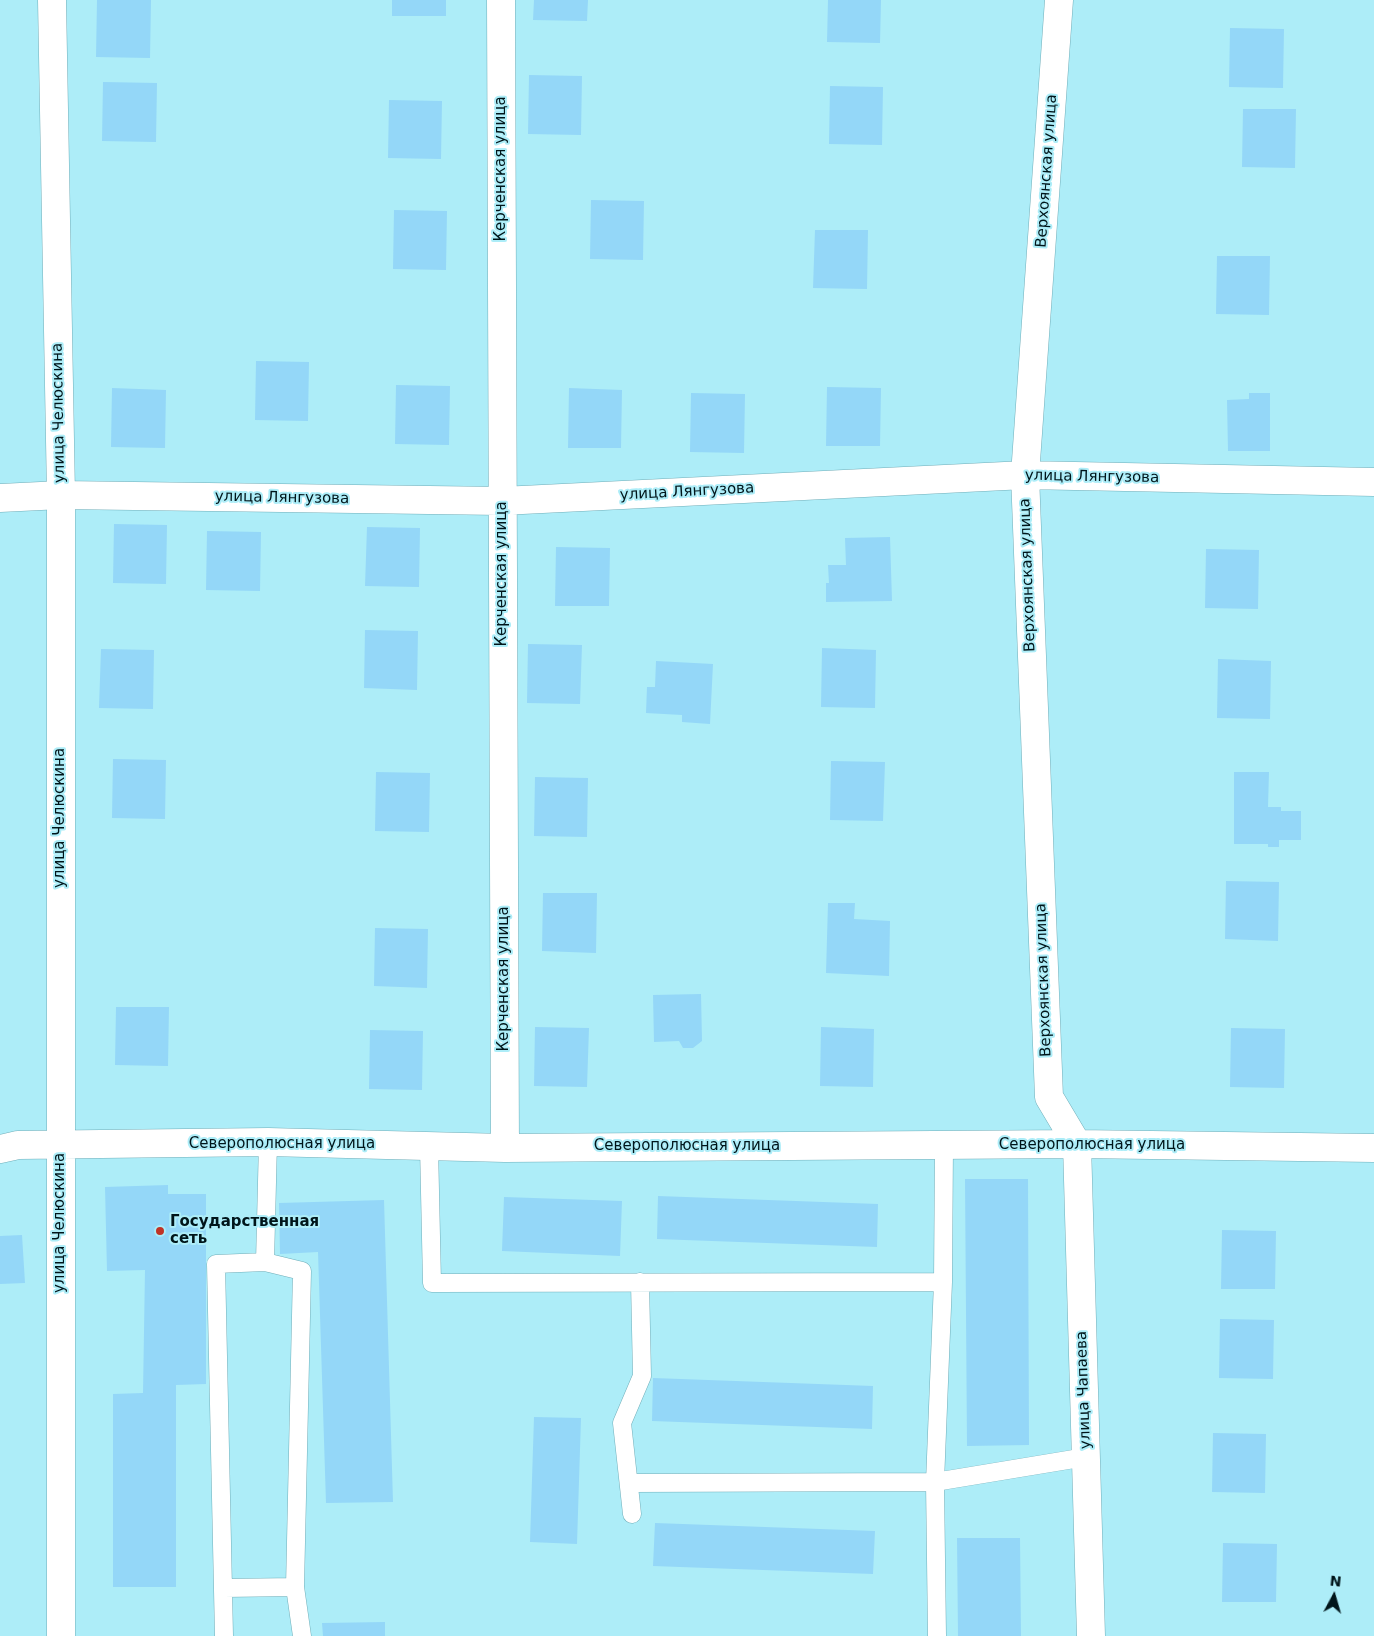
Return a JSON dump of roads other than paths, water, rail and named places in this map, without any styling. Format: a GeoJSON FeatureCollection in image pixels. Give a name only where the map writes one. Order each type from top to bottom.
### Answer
{"type":"FeatureCollection","features":[{"type":"Feature","properties":{"kind":"street","name":"улица Челюскина"},"geometry":{"type":"LineString","coordinates":[[52,0],[61,495],[61,1636]]}},
{"type":"Feature","properties":{"kind":"street","name":"Керченская улица"},"geometry":{"type":"LineString","coordinates":[[501,0],[505,1148]]}},
{"type":"Feature","properties":{"kind":"street","name":"Верхоянская улица"},"geometry":{"type":"LineString","coordinates":[[1059,0],[1024,475],[1049,1097],[1077,1144]]}},
{"type":"Feature","properties":{"kind":"street","name":"улица Лянгузова"},"geometry":{"type":"LineString","coordinates":[[0,498],[61,495],[502,501],[1024,475],[1374,482]]}},
{"type":"Feature","properties":{"kind":"street","name":"Северополюсная улица"},"geometry":{"type":"LineString","coordinates":[[0,1149],[18,1146],[268,1142],[505,1148],[1077,1144],[1374,1148]]}},
{"type":"Feature","properties":{"kind":"street","name":"улица Чапаева"},"geometry":{"type":"LineString","coordinates":[[1077,1144],[1091,1636]]}},
{"type":"Feature","properties":{"kind":"lane"},"geometry":{"type":"LineString","coordinates":[[265,1262],[268,1142]]}},
{"type":"Feature","properties":{"kind":"lane"},"geometry":{"type":"LineString","coordinates":[[937,1636],[935,1482],[943,1282],[944,1145]]}},
{"type":"Feature","properties":{"kind":"lane"},"geometry":{"type":"LineString","coordinates":[[429,1146],[432,1283],[943,1282]]}},
{"type":"Feature","properties":{"kind":"lane"},"geometry":{"type":"LineString","coordinates":[[224,1636],[216,1264],[265,1262],[302,1271],[294,1587],[302,1636]]}},
{"type":"Feature","properties":{"kind":"lane"},"geometry":{"type":"LineString","coordinates":[[632,1514],[622,1423],[642,1376],[640,1282]]}},
{"type":"Feature","properties":{"kind":"lane"},"geometry":{"type":"LineString","coordinates":[[628,1483],[935,1482],[1086,1457]]}},
{"type":"Feature","properties":{"kind":"lane"},"geometry":{"type":"LineString","coordinates":[[224,1588],[294,1587]]}},
{"type":"Feature","properties":{"kind":"place","name":"Государственная сеть"},"geometry":{"type":"Point","coordinates":[160,1231]}}]}
